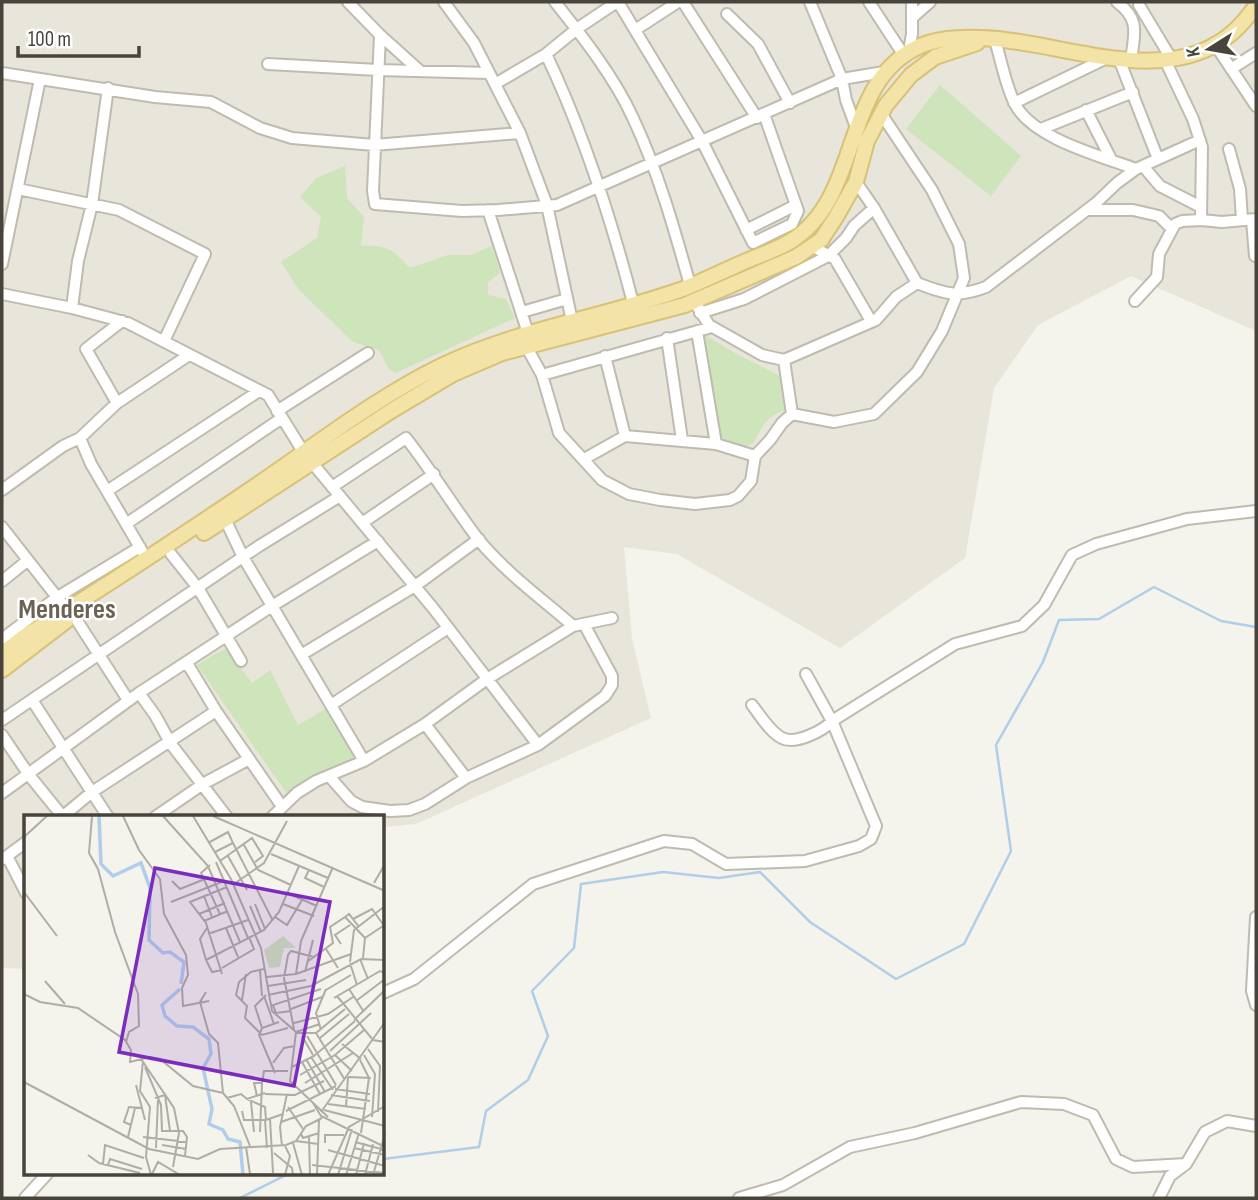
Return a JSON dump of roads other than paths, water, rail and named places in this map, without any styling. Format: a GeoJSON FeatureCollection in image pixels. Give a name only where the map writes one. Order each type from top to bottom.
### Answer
{"type":"FeatureCollection","features":[{"type":"Feature","properties":{"kind":"main road"},"geometry":{"type":"LineString","coordinates":[[2,670],[144,553],[453,374],[572,321],[690,285],[792,241],[819,217],[838,186],[866,105],[884,72],[906,53],[926,43],[962,37],[999,39],[1120,59],[1168,60],[1199,52],[1231,35],[1256,6]]}},
{"type":"Feature","properties":{"kind":"main road"},"geometry":{"type":"LineString","coordinates":[[527,340],[697,307],[796,257],[821,240],[856,182],[867,141],[886,105],[911,75],[935,57],[969,44],[999,39]]}},
{"type":"Feature","properties":{"kind":"main road"},"geometry":{"type":"LineString","coordinates":[[2,654],[171,554],[225,519],[308,457]]}},
{"type":"Feature","properties":{"kind":"street"},"geometry":{"type":"LineString","coordinates":[[348,2],[420,71]]}},
{"type":"Feature","properties":{"kind":"street"},"geometry":{"type":"LineString","coordinates":[[444,2],[474,43],[520,133],[547,205],[572,321]]}},
{"type":"Feature","properties":{"kind":"street"},"geometry":{"type":"LineString","coordinates":[[555,2],[578,28],[632,116],[667,202],[690,285]]}},
{"type":"Feature","properties":{"kind":"street"},"geometry":{"type":"LineString","coordinates":[[564,2],[576,18],[578,28]]}},
{"type":"Feature","properties":{"kind":"street"},"geometry":{"type":"LineString","coordinates":[[495,84],[546,54],[617,2],[702,141],[753,243],[792,224],[798,211],[760,116],[680,2],[635,30]]}},
{"type":"Feature","properties":{"kind":"street"},"geometry":{"type":"LineString","coordinates":[[810,2],[842,79],[846,100],[858,130]]}},
{"type":"Feature","properties":{"kind":"street"},"geometry":{"type":"LineString","coordinates":[[869,2],[906,53]]}},
{"type":"Feature","properties":{"kind":"street"},"geometry":{"type":"LineString","coordinates":[[906,53],[913,17],[912,2]]}},
{"type":"Feature","properties":{"kind":"street"},"geometry":{"type":"LineString","coordinates":[[913,17],[930,2]]}},
{"type":"Feature","properties":{"kind":"street"},"geometry":{"type":"LineString","coordinates":[[1118,2],[1137,6],[1168,60],[1193,119],[1202,147],[1201,220]]}},
{"type":"Feature","properties":{"kind":"street"},"geometry":{"type":"LineString","coordinates":[[1137,6],[1135,23],[1120,59],[1158,159]]}},
{"type":"Feature","properties":{"kind":"street"},"geometry":{"type":"LineString","coordinates":[[727,14],[758,44],[790,103]]}},
{"type":"Feature","properties":{"kind":"street"},"geometry":{"type":"LineString","coordinates":[[380,35],[374,204],[403,207],[488,210],[557,205],[842,79],[884,72]]}},
{"type":"Feature","properties":{"kind":"street"},"geometry":{"type":"LineString","coordinates":[[999,39],[1014,103],[1022,115],[1072,146],[1112,161],[1139,167],[1160,186],[1201,207]]}},
{"type":"Feature","properties":{"kind":"street"},"geometry":{"type":"LineString","coordinates":[[1214,43],[1256,106]]}},
{"type":"Feature","properties":{"kind":"street"},"geometry":{"type":"LineString","coordinates":[[1231,69],[1256,53]]}},
{"type":"Feature","properties":{"kind":"street"},"geometry":{"type":"LineString","coordinates":[[546,54],[571,106],[599,187],[633,303]]}},
{"type":"Feature","properties":{"kind":"street"},"geometry":{"type":"LineString","coordinates":[[1014,103],[1120,59]]}},
{"type":"Feature","properties":{"kind":"street"},"geometry":{"type":"LineString","coordinates":[[268,64],[489,73]]}},
{"type":"Feature","properties":{"kind":"street"},"geometry":{"type":"LineString","coordinates":[[2,73],[156,97],[211,102],[260,128],[292,138],[374,145],[520,133]]}},
{"type":"Feature","properties":{"kind":"street"},"geometry":{"type":"LineString","coordinates":[[2,264],[6,222],[18,189],[40,79]]}},
{"type":"Feature","properties":{"kind":"street"},"geometry":{"type":"LineString","coordinates":[[72,308],[78,261],[92,204],[108,88]]}},
{"type":"Feature","properties":{"kind":"street"},"geometry":{"type":"LineString","coordinates":[[1041,129],[1133,92]]}},
{"type":"Feature","properties":{"kind":"street"},"geometry":{"type":"LineString","coordinates":[[1086,110],[1112,161]]}},
{"type":"Feature","properties":{"kind":"street"},"geometry":{"type":"LineString","coordinates":[[792,414],[834,422],[874,414],[918,373],[942,331],[964,278],[959,244],[932,190],[882,115]]}},
{"type":"Feature","properties":{"kind":"street"},"geometry":{"type":"LineString","coordinates":[[856,182],[917,283],[957,295],[967,294],[986,287],[1139,167],[1200,140]]}},
{"type":"Feature","properties":{"kind":"street"},"geometry":{"type":"LineString","coordinates":[[1229,149],[1250,220],[1255,256]]}},
{"type":"Feature","properties":{"kind":"street"},"geometry":{"type":"LineString","coordinates":[[18,189],[119,210],[205,254],[164,341]]}},
{"type":"Feature","properties":{"kind":"street"},"geometry":{"type":"LineString","coordinates":[[874,208],[828,256],[744,299],[697,307],[712,327],[762,355],[784,360],[882,316],[895,297],[917,283]]}},
{"type":"Feature","properties":{"kind":"street"},"geometry":{"type":"LineString","coordinates":[[1087,210],[1133,209],[1159,216],[1172,229]]}},
{"type":"Feature","properties":{"kind":"street"},"geometry":{"type":"LineString","coordinates":[[488,210],[522,312],[527,340],[542,375],[559,433],[601,480],[629,494],[660,500],[695,504],[730,500],[738,496],[751,481],[755,456],[792,414]]}},
{"type":"Feature","properties":{"kind":"street"},"geometry":{"type":"LineString","coordinates":[[1135,301],[1157,277],[1159,254],[1175,224],[1182,221],[1250,220]]}},
{"type":"Feature","properties":{"kind":"street"},"geometry":{"type":"LineString","coordinates":[[812,246],[835,259],[871,321]]}},
{"type":"Feature","properties":{"kind":"street"},"geometry":{"type":"LineString","coordinates":[[2,293],[122,321],[268,395],[308,457],[415,586],[538,745]]}},
{"type":"Feature","properties":{"kind":"street"},"geometry":{"type":"LineString","coordinates":[[522,312],[567,299]]}},
{"type":"Feature","properties":{"kind":"street"},"geometry":{"type":"LineString","coordinates":[[117,403],[86,349],[122,321]]}},
{"type":"Feature","properties":{"kind":"street"},"geometry":{"type":"LineString","coordinates":[[542,375],[712,327]]}},
{"type":"Feature","properties":{"kind":"street"},"geometry":{"type":"LineString","coordinates":[[697,331],[716,444]]}},
{"type":"Feature","properties":{"kind":"street"},"geometry":{"type":"LineString","coordinates":[[667,338],[682,440]]}},
{"type":"Feature","properties":{"kind":"street"},"geometry":{"type":"LineString","coordinates":[[126,524],[368,353]]}},
{"type":"Feature","properties":{"kind":"street"},"geometry":{"type":"LineString","coordinates":[[2,490],[63,446],[80,438],[117,403],[189,355]]}},
{"type":"Feature","properties":{"kind":"street"},"geometry":{"type":"LineString","coordinates":[[605,356],[625,436]]}},
{"type":"Feature","properties":{"kind":"street"},"geometry":{"type":"LineString","coordinates":[[784,360],[792,414]]}},
{"type":"Feature","properties":{"kind":"street"},"geometry":{"type":"LineString","coordinates":[[107,491],[259,391]]}},
{"type":"Feature","properties":{"kind":"street"},"geometry":{"type":"LineString","coordinates":[[584,459],[625,436],[716,444],[755,456]]}},
{"type":"Feature","properties":{"kind":"street"},"geometry":{"type":"LineString","coordinates":[[2,639],[57,598],[144,553],[90,464],[80,438]]}},
{"type":"Feature","properties":{"kind":"street"},"geometry":{"type":"LineString","coordinates":[[2,720],[243,557],[336,492],[406,438],[479,539],[503,565],[579,625],[612,676],[612,685],[606,696],[538,745],[466,778],[425,804],[409,810],[390,811],[362,807],[351,801],[329,776]]}},
{"type":"Feature","properties":{"kind":"street"},"geometry":{"type":"LineString","coordinates":[[362,523],[434,474]]}},
{"type":"Feature","properties":{"kind":"street"},"geometry":{"type":"LineString","coordinates":[[752,705],[781,738],[789,740],[823,730],[832,721],[955,644],[1022,626],[1044,605],[1072,555],[1096,544],[1187,519],[1256,511]]}},
{"type":"Feature","properties":{"kind":"street"},"geometry":{"type":"LineString","coordinates":[[225,519],[243,557],[364,761]]}},
{"type":"Feature","properties":{"kind":"street"},"geometry":{"type":"LineString","coordinates":[[2,527],[101,654],[128,700]]}},
{"type":"Feature","properties":{"kind":"street"},"geometry":{"type":"LineString","coordinates":[[301,655],[415,586],[479,539]]}},
{"type":"Feature","properties":{"kind":"street"},"geometry":{"type":"LineString","coordinates":[[2,793],[128,700],[378,541]]}},
{"type":"Feature","properties":{"kind":"street"},"geometry":{"type":"LineString","coordinates":[[171,554],[198,588],[240,661]]}},
{"type":"Feature","properties":{"kind":"street"},"geometry":{"type":"LineString","coordinates":[[2,581],[27,561]]}},
{"type":"Feature","properties":{"kind":"street"},"geometry":{"type":"LineString","coordinates":[[274,815],[281,805],[316,781],[364,761],[425,724],[487,678],[579,625],[612,618]]}},
{"type":"Feature","properties":{"kind":"street"},"geometry":{"type":"LineString","coordinates":[[331,705],[448,628]]}},
{"type":"Feature","properties":{"kind":"street"},"geometry":{"type":"LineString","coordinates":[[187,663],[281,805]]}},
{"type":"Feature","properties":{"kind":"street"},"geometry":{"type":"LineString","coordinates":[[385,992],[414,979],[533,884],[664,841],[692,844],[726,864],[756,864],[805,860],[859,846],[871,839],[876,826],[832,721],[806,674]]}},
{"type":"Feature","properties":{"kind":"street"},"geometry":{"type":"LineString","coordinates":[[139,693],[169,741],[226,815]]}},
{"type":"Feature","properties":{"kind":"street"},"geometry":{"type":"LineString","coordinates":[[32,700],[107,815]]}},
{"type":"Feature","properties":{"kind":"street"},"geometry":{"type":"LineString","coordinates":[[65,815],[92,792],[216,710]]}},
{"type":"Feature","properties":{"kind":"street"},"geometry":{"type":"LineString","coordinates":[[425,724],[466,778]]}},
{"type":"Feature","properties":{"kind":"street"},"geometry":{"type":"LineString","coordinates":[[2,735],[29,775],[61,815]]}},
{"type":"Feature","properties":{"kind":"street"},"geometry":{"type":"LineString","coordinates":[[158,815],[203,784],[249,758]]}},
{"type":"Feature","properties":{"kind":"street"},"geometry":{"type":"LineString","coordinates":[[24,843],[4,858],[24,890]]}},
{"type":"Feature","properties":{"kind":"street"},"geometry":{"type":"LineString","coordinates":[[1256,917],[1252,991],[1256,1005]]}},
{"type":"Feature","properties":{"kind":"street"},"geometry":{"type":"LineString","coordinates":[[739,1198],[783,1185],[850,1147],[915,1133],[1021,1102],[1064,1104],[1093,1115],[1116,1159],[1133,1167],[1186,1164]]}},
{"type":"Feature","properties":{"kind":"street"},"geometry":{"type":"LineString","coordinates":[[1159,1198],[1170,1175],[1186,1164],[1205,1132],[1227,1121],[1256,1126]]}},
{"type":"Feature","properties":{"kind":"street"},"geometry":{"type":"LineString","coordinates":[[26,1198],[45,1176]]}},
{"type":"Feature","properties":{"kind":"waterway"},"geometry":{"type":"LineString","coordinates":[[385,1159],[479,1147],[486,1111],[528,1080],[548,1036],[532,991],[574,948],[581,884],[663,872],[719,878],[760,872],[810,922],[896,979],[964,944],[1011,851],[996,745],[1043,662],[1059,620],[1099,619],[1154,587],[1221,621],[1256,627]]}},
{"type":"Feature","properties":{"kind":"waterway"},"geometry":{"type":"LineString","coordinates":[[240,1198],[284,1176]]}},
{"type":"Feature","properties":{"kind":"district","name":"Menderes"},"geometry":{"type":"Point","coordinates":[67,609]}}]}
